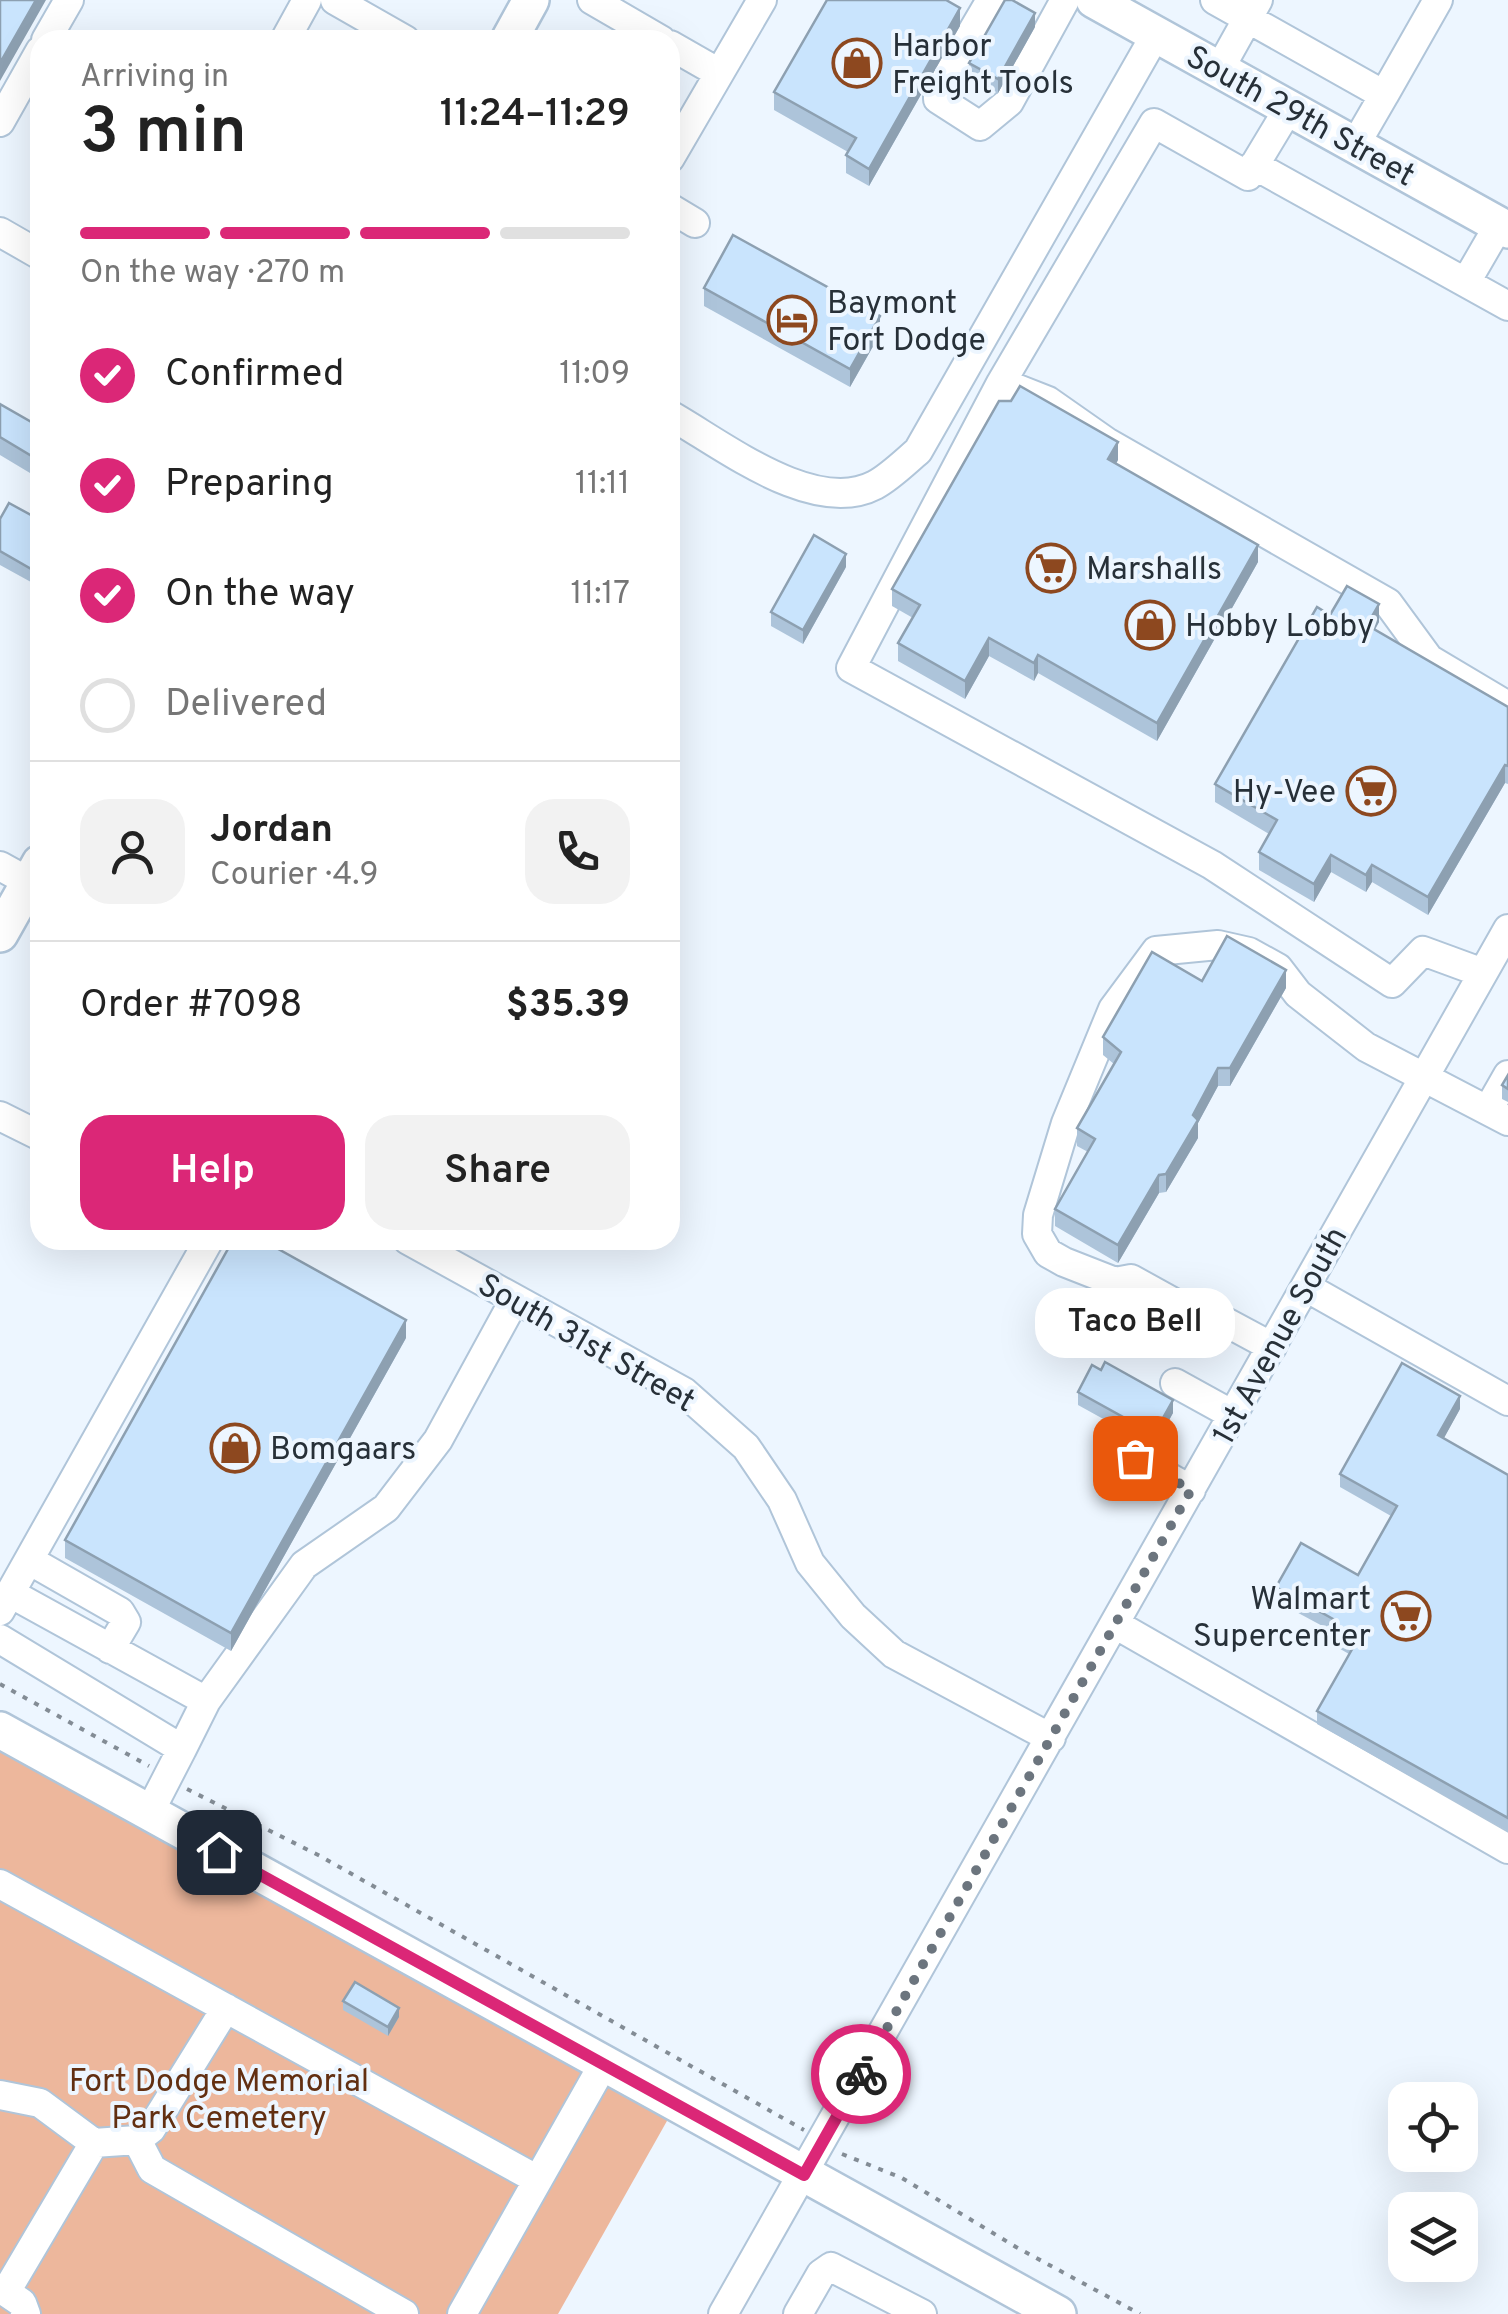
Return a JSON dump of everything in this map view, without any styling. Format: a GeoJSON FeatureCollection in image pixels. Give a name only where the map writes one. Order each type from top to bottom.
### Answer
{"type":"FeatureCollection","features":[{"type":"Feature","properties":{"kind":"main road"},"geometry":{"type":"LineString","coordinates":[[514,30],[531,0]]}},
{"type":"Feature","properties":{"kind":"main road","name":"South 29th Street"},"geometry":{"type":"LineString","coordinates":[[1094,0],[1503,227]]}},
{"type":"Feature","properties":{"kind":"main road"},"geometry":{"type":"LineString","coordinates":[[0,934],[23,870]]}},
{"type":"Feature","properties":{"kind":"main road"},"geometry":{"type":"LineString","coordinates":[[0,1730],[1053,2312]]}},
{"type":"Feature","properties":{"kind":"street"},"geometry":{"type":"LineString","coordinates":[[52,30],[69,0]]}},
{"type":"Feature","properties":{"kind":"street"},"geometry":{"type":"LineString","coordinates":[[291,30],[308,0]]}},
{"type":"Feature","properties":{"kind":"street"},"geometry":{"type":"LineString","coordinates":[[335,0],[388,30]]}},
{"type":"Feature","properties":{"kind":"street"},"geometry":{"type":"LineString","coordinates":[[592,0],[644,30]]}},
{"type":"Feature","properties":{"kind":"street"},"geometry":{"type":"LineString","coordinates":[[680,141],[762,0]]}},
{"type":"Feature","properties":{"kind":"street"},"geometry":{"type":"LineString","coordinates":[[991,0],[938,90],[938,100],[980,126],[1009,102],[1065,0]]}},
{"type":"Feature","properties":{"kind":"street"},"geometry":{"type":"LineString","coordinates":[[1215,0],[1253,9],[1384,95]]}},
{"type":"Feature","properties":{"kind":"street"},"geometry":{"type":"LineString","coordinates":[[1355,145],[1438,0]]}},
{"type":"Feature","properties":{"kind":"street"},"geometry":{"type":"LineString","coordinates":[[1219,70],[1253,9]]}},
{"type":"Feature","properties":{"kind":"street"},"geometry":{"type":"LineString","coordinates":[[680,422],[798,487],[840,495],[875,485],[918,451],[1156,34]]}},
{"type":"Feature","properties":{"kind":"street"},"geometry":{"type":"LineString","coordinates":[[680,51],[719,73]]}},
{"type":"Feature","properties":{"kind":"street"},"geometry":{"type":"LineString","coordinates":[[0,122],[30,69]]}},
{"type":"Feature","properties":{"kind":"street"},"geometry":{"type":"LineString","coordinates":[[1289,108],[1248,176],[1154,122],[1001,383],[851,668],[1212,866],[1392,983],[1422,951],[1483,973]]}},
{"type":"Feature","properties":{"kind":"street"},"geometry":{"type":"LineString","coordinates":[[1254,166],[1508,306]]}},
{"type":"Feature","properties":{"kind":"street"},"geometry":{"type":"LineString","coordinates":[[680,214],[695,223]]}},
{"type":"Feature","properties":{"kind":"street"},"geometry":{"type":"LineString","coordinates":[[1466,282],[1503,227]]}},
{"type":"Feature","properties":{"kind":"street"},"geometry":{"type":"LineString","coordinates":[[0,232],[30,249]]}},
{"type":"Feature","properties":{"kind":"street"},"geometry":{"type":"LineString","coordinates":[[1001,383],[1048,401],[1108,443],[1388,603],[1429,659],[1508,706]]}},
{"type":"Feature","properties":{"kind":"street","name":"1st Avenue South"},"geometry":{"type":"LineString","coordinates":[[722,2314],[1507,934]]}},
{"type":"Feature","properties":{"kind":"street"},"geometry":{"type":"LineString","coordinates":[[1272,1347],[1222,1320],[1207,1321],[1131,1279],[1115,1282],[1087,1273],[1048,1252],[1037,1234],[1038,1215],[1066,1123],[1113,1009],[1156,951],[1218,945],[1249,952],[1278,968],[1298,994],[1366,1047],[1426,1074],[1498,1116],[1508,1075]]}},
{"type":"Feature","properties":{"kind":"street"},"geometry":{"type":"LineString","coordinates":[[0,1116],[30,1131]]}},
{"type":"Feature","properties":{"kind":"street"},"geometry":{"type":"LineString","coordinates":[[202,1250],[5,1602],[110,1650],[206,1701]]}},
{"type":"Feature","properties":{"kind":"street","name":"South 31st Street"},"geometry":{"type":"LineString","coordinates":[[426,1250],[684,1392],[746,1447],[782,1500],[810,1563],[853,1616],[894,1654],[1051,1738]]}},
{"type":"Feature","properties":{"kind":"street"},"geometry":{"type":"LineString","coordinates":[[1306,1286],[1508,1401]]}},
{"type":"Feature","properties":{"kind":"street"},"geometry":{"type":"LineString","coordinates":[[150,1813],[206,1701],[304,1565],[386,1508],[438,1440],[515,1299]]}},
{"type":"Feature","properties":{"kind":"street"},"geometry":{"type":"LineString","coordinates":[[1175,1384],[1233,1415]]}},
{"type":"Feature","properties":{"kind":"street"},"geometry":{"type":"LineString","coordinates":[[1135,1458],[1191,1490]]}},
{"type":"Feature","properties":{"kind":"street"},"geometry":{"type":"LineString","coordinates":[[28,1560],[120,1612],[126,1622],[110,1650]]}},
{"type":"Feature","properties":{"kind":"street"},"geometry":{"type":"LineString","coordinates":[[1115,1624],[1508,1848]]}},
{"type":"Feature","properties":{"kind":"street"},"geometry":{"type":"LineString","coordinates":[[0,1639],[182,1748]]}},
{"type":"Feature","properties":{"kind":"street"},"geometry":{"type":"LineString","coordinates":[[0,1884],[538,2180]]}},
{"type":"Feature","properties":{"kind":"street"},"geometry":{"type":"LineString","coordinates":[[0,2095],[40,2103],[94,2144],[136,2140],[152,2129],[175,2096],[226,2008]]}},
{"type":"Feature","properties":{"kind":"street"},"geometry":{"type":"LineString","coordinates":[[462,2314],[603,2064]]}},
{"type":"Feature","properties":{"kind":"street"},"geometry":{"type":"LineString","coordinates":[[136,2140],[152,2169],[404,2314]]}},
{"type":"Feature","properties":{"kind":"street"},"geometry":{"type":"LineString","coordinates":[[19,2302],[94,2144]]}},
{"type":"Feature","properties":{"kind":"street"},"geometry":{"type":"LineString","coordinates":[[798,2314],[821,2274],[831,2267],[922,2314]]}},
{"type":"Feature","properties":{"kind":"path"},"geometry":{"type":"LineString","coordinates":[[0,1684],[320,1856],[854,2162],[902,2178],[1016,2248],[1140,2314]]}},
{"type":"Feature","properties":{"kind":"green space","name":"Fort Dodge Memorial Park Cemetery"},"geometry":{"type":"Polygon","coordinates":[[[0,1730],[676,2105],[558,2314],[0,2314],[0,1730]]]}},
{"type":"Feature","properties":{"kind":"building"},"geometry":{"type":"Polygon","coordinates":[[[0,0],[36,0],[0,63],[0,0]]]}},
{"type":"Feature","properties":{"kind":"building"},"geometry":{"type":"Polygon","coordinates":[[[827,0],[946,0],[960,8],[869,169],[846,155],[856,138],[774,92],[827,0]]]}},
{"type":"Feature","properties":{"kind":"building"},"geometry":{"type":"Polygon","coordinates":[[[1005,0],[1035,13],[998,79],[969,63],[1005,0]]]}},
{"type":"Feature","properties":{"kind":"building","name":"Baymont Fort Dodge"},"geometry":{"type":"Polygon","coordinates":[[[733,235],[880,316],[850,369],[704,288],[733,235]]]}},
{"type":"Feature","properties":{"kind":"building"},"geometry":{"type":"Polygon","coordinates":[[[1020,386],[1118,442],[1108,459],[1258,545],[1157,723],[1038,655],[1034,663],[989,638],[965,681],[898,643],[920,605],[892,589],[999,401],[1011,401],[1020,386]]]}},
{"type":"Feature","properties":{"kind":"building"},"geometry":{"type":"Polygon","coordinates":[[[0,404],[30,421],[30,455],[0,437],[0,404]]]}},
{"type":"Feature","properties":{"kind":"building"},"geometry":{"type":"Polygon","coordinates":[[[9,503],[30,515],[30,568],[0,551],[0,519],[9,503]]]}},
{"type":"Feature","properties":{"kind":"building"},"geometry":{"type":"Polygon","coordinates":[[[814,535],[846,554],[803,630],[771,612],[814,535]]]}},
{"type":"Feature","properties":{"kind":"building"},"geometry":{"type":"Polygon","coordinates":[[[1347,586],[1379,604],[1367,625],[1508,707],[1508,766],[1505,765],[1428,897],[1372,865],[1366,875],[1331,855],[1314,884],[1259,852],[1277,820],[1215,784],[1317,607],[1330,615],[1347,586]]]}},
{"type":"Feature","properties":{"kind":"building"},"geometry":{"type":"Polygon","coordinates":[[[1227,936],[1286,970],[1230,1068],[1218,1068],[1193,1115],[1198,1120],[1166,1174],[1159,1175],[1118,1245],[1055,1209],[1095,1139],[1077,1128],[1121,1052],[1103,1037],[1152,952],[1202,981],[1227,936]]]}},
{"type":"Feature","properties":{"kind":"building","name":"Bomgaars"},"geometry":{"type":"Polygon","coordinates":[[[227,1250],[280,1250],[406,1320],[231,1633],[65,1540],[227,1250]]]}},
{"type":"Feature","properties":{"kind":"building"},"geometry":{"type":"Polygon","coordinates":[[[1105,1362],[1173,1400],[1154,1434],[1078,1392],[1092,1365],[1101,1370],[1105,1362]]]}},
{"type":"Feature","properties":{"kind":"building","name":"Walmart Supercenter"},"geometry":{"type":"Polygon","coordinates":[[[1402,1363],[1460,1396],[1438,1435],[1508,1475],[1508,1818],[1317,1711],[1355,1644],[1328,1629],[1333,1619],[1276,1587],[1301,1543],[1358,1575],[1397,1506],[1340,1474],[1402,1363]]]}},
{"type":"Feature","properties":{"kind":"building"},"geometry":{"type":"Polygon","coordinates":[[[355,1982],[399,2008],[388,2027],[343,2001],[355,1982]]]}},
{"type":"Feature","properties":{"kind":"way so far"},"geometry":{"type":"LineString","coordinates":[[861,2074],[1191,1490],[1135,1458]]}},
{"type":"Feature","properties":{"kind":"place","name":"Harbor Freight Tools"},"geometry":{"type":"Point","coordinates":[857,63]}},
{"type":"Feature","properties":{"kind":"place","name":"Baymont Fort Dodge"},"geometry":{"type":"Point","coordinates":[792,320]}},
{"type":"Feature","properties":{"kind":"place","name":"Marshalls"},"geometry":{"type":"Point","coordinates":[1051,568]}},
{"type":"Feature","properties":{"kind":"place","name":"Hobby Lobby"},"geometry":{"type":"Point","coordinates":[1150,625]}},
{"type":"Feature","properties":{"kind":"place","name":"Hy-Vee"},"geometry":{"type":"Point","coordinates":[1371,791]}},
{"type":"Feature","properties":{"kind":"place","name":"Bomgaars"},"geometry":{"type":"Point","coordinates":[235,1448]}},
{"type":"Feature","properties":{"kind":"place","name":"Taco Bell"},"geometry":{"type":"Point","coordinates":[1135,1458]}},
{"type":"Feature","properties":{"kind":"place","name":"Walmart Supercenter"},"geometry":{"type":"Point","coordinates":[1406,1616]}},
{"type":"Feature","properties":{"kind":"route"},"geometry":{"type":"LineString","coordinates":[[219,1852],[804,2175],[861,2074]]}}]}
